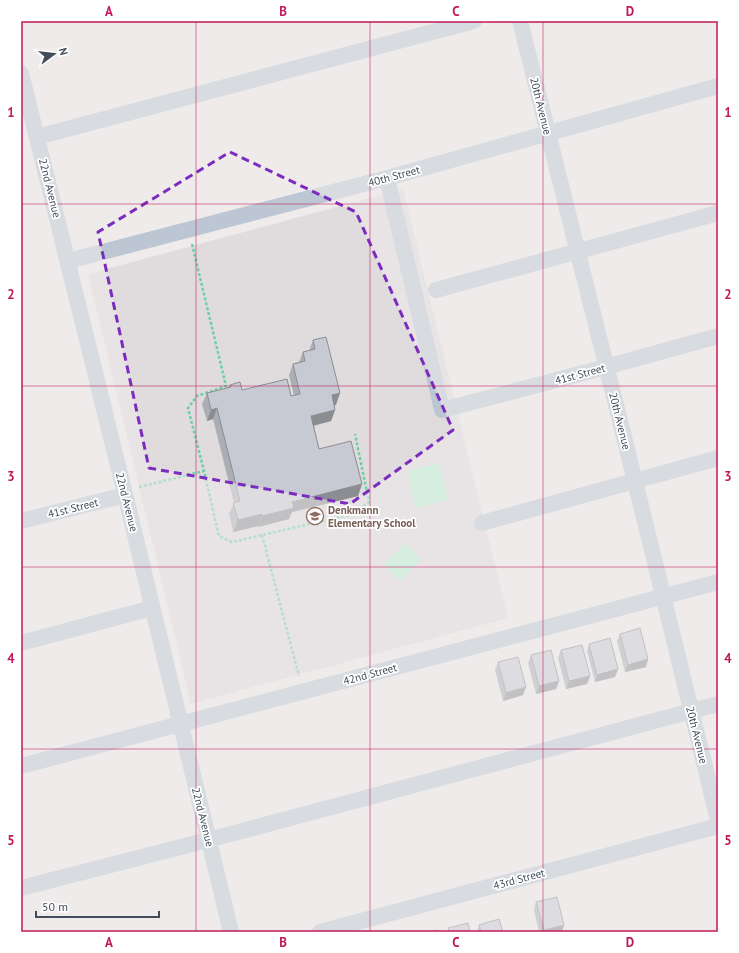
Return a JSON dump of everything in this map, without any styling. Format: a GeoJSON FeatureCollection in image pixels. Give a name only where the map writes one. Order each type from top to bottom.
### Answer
{"type":"FeatureCollection","features":[{"type":"Feature","properties":{"kind":"street"},"geometry":{"type":"LineString","coordinates":[[37,137],[474,21]]}},
{"type":"Feature","properties":{"kind":"street","name":"20th Avenue"},"geometry":{"type":"LineString","coordinates":[[520,21],[718,820]]}},
{"type":"Feature","properties":{"kind":"street","name":"22nd Avenue"},"geometry":{"type":"LineString","coordinates":[[21,73],[68,261],[230,932]]}},
{"type":"Feature","properties":{"kind":"street","name":"40th Street"},"geometry":{"type":"LineString","coordinates":[[68,261],[387,178],[718,86]]}},
{"type":"Feature","properties":{"kind":"street","name":"41st Street"},"geometry":{"type":"LineString","coordinates":[[387,178],[442,410],[718,336]]}},
{"type":"Feature","properties":{"kind":"street"},"geometry":{"type":"LineString","coordinates":[[436,290],[718,213]]}},
{"type":"Feature","properties":{"kind":"street"},"geometry":{"type":"LineString","coordinates":[[482,523],[718,458]]}},
{"type":"Feature","properties":{"kind":"street","name":"41st Street"},"geometry":{"type":"LineString","coordinates":[[21,521],[125,496]]}},
{"type":"Feature","properties":{"kind":"street","name":"42nd Street"},"geometry":{"type":"LineString","coordinates":[[21,766],[718,582]]}},
{"type":"Feature","properties":{"kind":"street"},"geometry":{"type":"LineString","coordinates":[[21,643],[152,608]]}},
{"type":"Feature","properties":{"kind":"street"},"geometry":{"type":"LineString","coordinates":[[21,888],[208,840],[718,704]]}},
{"type":"Feature","properties":{"kind":"street","name":"43rd Street"},"geometry":{"type":"LineString","coordinates":[[320,932],[718,826]]}},
{"type":"Feature","properties":{"kind":"path"},"geometry":{"type":"LineString","coordinates":[[189,230],[226,386],[197,396],[188,408],[219,536],[232,542],[353,514],[369,502],[355,434]]}},
{"type":"Feature","properties":{"kind":"path"},"geometry":{"type":"LineString","coordinates":[[125,496],[136,488],[204,472]]}},
{"type":"Feature","properties":{"kind":"path"},"geometry":{"type":"LineString","coordinates":[[262,535],[302,692]]}},
{"type":"Feature","properties":{"kind":"highlighted area"},"geometry":{"type":"Polygon","coordinates":[[[230,152],[356,212],[453,430],[350,504],[149,468],[98,232],[230,152]]]}},
{"type":"Feature","properties":{"kind":"shaded area","name":"Denkmann Elementary School"},"geometry":{"type":"Polygon","coordinates":[[[403,189],[508,618],[191,704],[88,274],[403,189]]]}},
{"type":"Feature","properties":{"kind":"green space"},"geometry":{"type":"Polygon","coordinates":[[[439,463],[448,499],[415,509],[408,471],[439,463]]]}},
{"type":"Feature","properties":{"kind":"green space"},"geometry":{"type":"Polygon","coordinates":[[[405,543],[420,560],[401,581],[383,565],[405,543]]]}},
{"type":"Feature","properties":{"kind":"building"},"geometry":{"type":"Polygon","coordinates":[[[326,337],[340,393],[332,395],[335,410],[311,416],[319,449],[351,441],[362,484],[292,502],[294,508],[238,520],[233,503],[240,501],[217,408],[211,410],[207,393],[231,387],[230,385],[240,382],[242,390],[287,379],[291,396],[300,394],[293,364],[305,361],[303,352],[315,349],[313,340],[326,337]]]}},
{"type":"Feature","properties":{"kind":"building"},"geometry":{"type":"Polygon","coordinates":[[[640,628],[648,659],[628,665],[620,634],[640,628]]]}},
{"type":"Feature","properties":{"kind":"building"},"geometry":{"type":"Polygon","coordinates":[[[610,638],[618,669],[597,675],[589,644],[610,638]]]}},
{"type":"Feature","properties":{"kind":"building"},"geometry":{"type":"Polygon","coordinates":[[[582,645],[590,676],[569,681],[561,650],[582,645]]]}},
{"type":"Feature","properties":{"kind":"building"},"geometry":{"type":"Polygon","coordinates":[[[551,650],[559,681],[539,686],[531,655],[551,650]]]}},
{"type":"Feature","properties":{"kind":"building"},"geometry":{"type":"Polygon","coordinates":[[[518,657],[526,687],[506,693],[498,662],[518,657]]]}},
{"type":"Feature","properties":{"kind":"building"},"geometry":{"type":"Polygon","coordinates":[[[557,897],[564,925],[544,930],[536,902],[557,897]]]}},
{"type":"Feature","properties":{"kind":"building"},"geometry":{"type":"Polygon","coordinates":[[[499,919],[503,932],[481,932],[479,925],[499,919]]]}},
{"type":"Feature","properties":{"kind":"building"},"geometry":{"type":"Polygon","coordinates":[[[468,923],[470,932],[449,932],[448,928],[468,923]]]}},
{"type":"Feature","properties":{"kind":"place","name":"Denkmann Elementary School"},"geometry":{"type":"Point","coordinates":[315,516]}}]}
